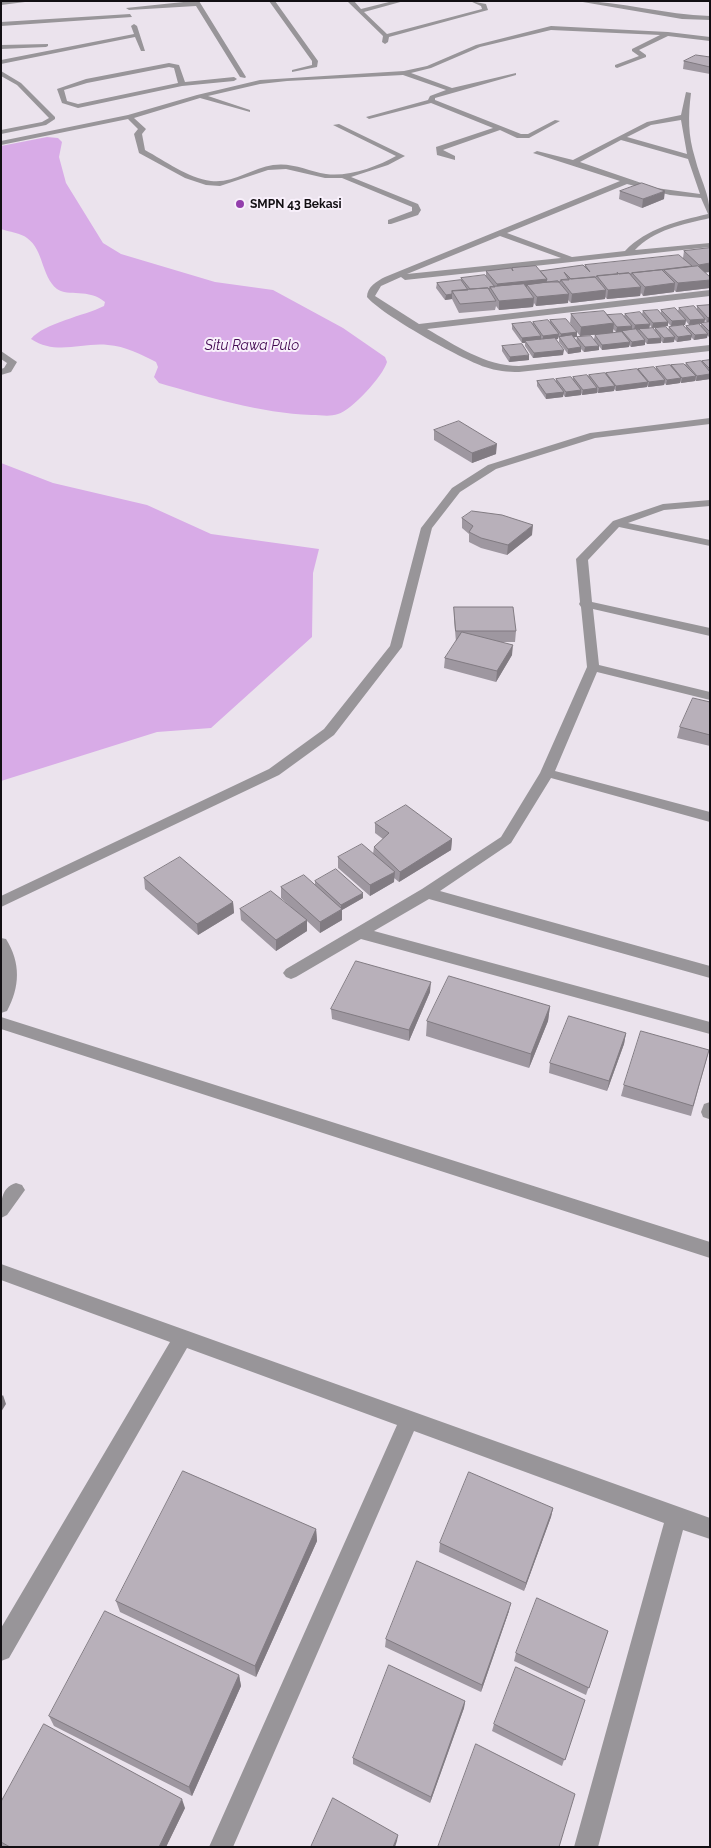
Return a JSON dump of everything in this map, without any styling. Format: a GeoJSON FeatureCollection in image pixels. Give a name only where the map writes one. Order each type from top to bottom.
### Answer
{"type":"FeatureCollection","features":[{"type":"Feature","properties":{"kind":"street"},"geometry":{"type":"LineString","coordinates":[[1,3],[30,1]]}},
{"type":"Feature","properties":{"kind":"street"},"geometry":{"type":"LineString","coordinates":[[125,1],[143,50]]}},
{"type":"Feature","properties":{"kind":"street"},"geometry":{"type":"LineString","coordinates":[[182,84],[177,66],[169,65],[86,81],[60,89],[64,102],[78,106],[182,84],[260,76],[315,66],[315,61],[272,1]]}},
{"type":"Feature","properties":{"kind":"street"},"geometry":{"type":"LineString","coordinates":[[350,1],[385,39],[485,10],[484,5],[473,1]]}},
{"type":"Feature","properties":{"kind":"street"},"geometry":{"type":"LineString","coordinates":[[360,11],[401,1]]}},
{"type":"Feature","properties":{"kind":"street"},"geometry":{"type":"LineString","coordinates":[[580,1],[660,14],[709,15]]}},
{"type":"Feature","properties":{"kind":"street"},"geometry":{"type":"LineString","coordinates":[[129,8],[196,2],[243,77]]}},
{"type":"Feature","properties":{"kind":"street"},"geometry":{"type":"LineString","coordinates":[[1,24],[130,16]]}},
{"type":"Feature","properties":{"kind":"street"},"geometry":{"type":"LineString","coordinates":[[1,143],[130,118],[199,96],[260,82],[404,72],[429,67],[478,46],[551,28],[668,34],[710,39]]}},
{"type":"Feature","properties":{"kind":"street"},"geometry":{"type":"LineString","coordinates":[[617,66],[644,56],[634,50],[668,34]]}},
{"type":"Feature","properties":{"kind":"street"},"geometry":{"type":"LineString","coordinates":[[1,62],[137,35]]}},
{"type":"Feature","properties":{"kind":"street"},"geometry":{"type":"LineString","coordinates":[[1,47],[90,43]]}},
{"type":"Feature","properties":{"kind":"street"},"geometry":{"type":"LineString","coordinates":[[404,72],[452,90]]}},
{"type":"Feature","properties":{"kind":"street"},"geometry":{"type":"LineString","coordinates":[[1,73],[19,84],[53,119],[44,124],[1,132]]}},
{"type":"Feature","properties":{"kind":"street"},"geometry":{"type":"LineString","coordinates":[[431,101],[432,97],[452,90],[514,74]]}},
{"type":"Feature","properties":{"kind":"street"},"geometry":{"type":"LineString","coordinates":[[688,92],[684,117],[691,158],[710,212]]}},
{"type":"Feature","properties":{"kind":"street"},"geometry":{"type":"LineString","coordinates":[[199,96],[248,111]]}},
{"type":"Feature","properties":{"kind":"street"},"geometry":{"type":"LineString","coordinates":[[370,117],[431,101],[497,129],[525,137],[557,121]]}},
{"type":"Feature","properties":{"kind":"street"},"geometry":{"type":"LineString","coordinates":[[574,162],[653,121],[684,117]]}},
{"type":"Feature","properties":{"kind":"street"},"geometry":{"type":"LineString","coordinates":[[130,118],[142,129],[138,134],[142,151],[201,182],[221,183],[256,171],[275,167],[292,167],[327,177],[342,176],[394,161],[401,156],[336,125]]}},
{"type":"Feature","properties":{"kind":"street"},"geometry":{"type":"LineString","coordinates":[[452,158],[440,153],[439,149],[497,129]]}},
{"type":"Feature","properties":{"kind":"street"},"geometry":{"type":"LineString","coordinates":[[621,138],[691,158]]}},
{"type":"Feature","properties":{"kind":"street"},"geometry":{"type":"LineString","coordinates":[[537,153],[574,162],[627,181],[672,193],[703,196]]}},
{"type":"Feature","properties":{"kind":"street"},"geometry":{"type":"LineString","coordinates":[[249,164],[256,171]]}},
{"type":"Feature","properties":{"kind":"street"},"geometry":{"type":"LineString","coordinates":[[342,176],[416,206],[417,210],[415,213],[391,222]]}},
{"type":"Feature","properties":{"kind":"street"},"geometry":{"type":"LineString","coordinates":[[627,181],[388,279],[378,284],[370,297],[418,327],[482,362],[505,368],[519,369],[710,348]]}},
{"type":"Feature","properties":{"kind":"street"},"geometry":{"type":"LineString","coordinates":[[628,253],[632,247],[668,226],[710,216]]}},
{"type":"Feature","properties":{"kind":"street"},"geometry":{"type":"LineString","coordinates":[[499,233],[573,260]]}},
{"type":"Feature","properties":{"kind":"street"},"geometry":{"type":"LineString","coordinates":[[388,279],[710,246]]}},
{"type":"Feature","properties":{"kind":"street"},"geometry":{"type":"LineString","coordinates":[[418,327],[710,293]]}},
{"type":"Feature","properties":{"kind":"street"},"geometry":{"type":"LineString","coordinates":[[1,354],[12,362],[8,370],[1,372]]}},
{"type":"Feature","properties":{"kind":"street"},"geometry":{"type":"LineString","coordinates":[[1,902],[274,772],[329,732],[396,647],[427,528],[456,490],[492,467],[594,435],[710,421]]}},
{"type":"Feature","properties":{"kind":"street"},"geometry":{"type":"LineString","coordinates":[[291,974],[427,893],[506,840],[547,773],[593,667],[585,604],[582,560],[617,524],[662,507],[710,502]]}},
{"type":"Feature","properties":{"kind":"street"},"geometry":{"type":"LineString","coordinates":[[617,524],[710,543]]}},
{"type":"Feature","properties":{"kind":"street"},"geometry":{"type":"LineString","coordinates":[[585,604],[710,632]]}},
{"type":"Feature","properties":{"kind":"street"},"geometry":{"type":"LineString","coordinates":[[593,667],[710,696]]}},
{"type":"Feature","properties":{"kind":"street"},"geometry":{"type":"LineString","coordinates":[[547,773],[710,817]]}},
{"type":"Feature","properties":{"kind":"street"},"geometry":{"type":"LineString","coordinates":[[427,893],[710,972]]}},
{"type":"Feature","properties":{"kind":"street"},"geometry":{"type":"LineString","coordinates":[[360,933],[710,1028]]}},
{"type":"Feature","properties":{"kind":"street"},"geometry":{"type":"LineString","coordinates":[[1,943],[6,949],[11,972],[7,996],[1,1007]]}},
{"type":"Feature","properties":{"kind":"street"},"geometry":{"type":"LineString","coordinates":[[1,1023],[710,1250]]}},
{"type":"Feature","properties":{"kind":"street"},"geometry":{"type":"LineString","coordinates":[[1,1210],[16,1190]]}},
{"type":"Feature","properties":{"kind":"street"},"geometry":{"type":"LineString","coordinates":[[1,1272],[710,1529]]}},
{"type":"Feature","properties":{"kind":"street"},"geometry":{"type":"LineString","coordinates":[[1,1650],[183,1338]]}},
{"type":"Feature","properties":{"kind":"street"},"geometry":{"type":"LineString","coordinates":[[221,1847],[409,1420]]}},
{"type":"Feature","properties":{"kind":"street"},"geometry":{"type":"LineString","coordinates":[[586,1847],[676,1517]]}},
{"type":"Feature","properties":{"kind":"water","name":"Situ Rawa Pulo"},"geometry":{"type":"Polygon","coordinates":[[[47,137],[58,138],[62,142],[59,157],[66,183],[103,243],[121,254],[215,282],[273,290],[343,328],[385,357],[387,362],[380,375],[359,399],[338,414],[325,416],[293,414],[234,404],[159,383],[154,377],[158,367],[156,362],[121,347],[98,345],[60,348],[50,347],[31,339],[45,328],[96,310],[104,306],[105,302],[92,295],[57,289],[48,277],[33,243],[22,235],[1,229],[1,146],[47,137]]]}},
{"type":"Feature","properties":{"kind":"water"},"geometry":{"type":"Polygon","coordinates":[[[1,463],[53,483],[147,505],[211,534],[319,549],[313,573],[312,637],[211,728],[157,732],[1,781],[1,463]]]}},
{"type":"Feature","properties":{"kind":"building"},"geometry":{"type":"Polygon","coordinates":[[[696,55],[710,57],[710,67],[684,61],[696,55]]]}},
{"type":"Feature","properties":{"kind":"building"},"geometry":{"type":"Polygon","coordinates":[[[642,183],[665,191],[643,199],[620,191],[642,183]]]}},
{"type":"Feature","properties":{"kind":"building"},"geometry":{"type":"Polygon","coordinates":[[[710,248],[710,263],[699,265],[684,251],[710,248]]]}},
{"type":"Feature","properties":{"kind":"building"},"geometry":{"type":"Polygon","coordinates":[[[679,255],[692,266],[632,274],[619,274],[617,272],[618,274],[571,279],[564,272],[569,280],[561,280],[560,282],[546,282],[547,279],[540,271],[583,265],[590,272],[585,265],[679,255]]]}},
{"type":"Feature","properties":{"kind":"building"},"geometry":{"type":"Polygon","coordinates":[[[536,266],[547,279],[497,284],[486,271],[511,268],[513,271],[512,268],[536,266]]]}},
{"type":"Feature","properties":{"kind":"building"},"geometry":{"type":"Polygon","coordinates":[[[698,266],[710,277],[710,280],[678,283],[664,270],[698,266]]]}},
{"type":"Feature","properties":{"kind":"building"},"geometry":{"type":"Polygon","coordinates":[[[662,270],[675,283],[645,287],[632,273],[662,270]]]}},
{"type":"Feature","properties":{"kind":"building"},"geometry":{"type":"Polygon","coordinates":[[[629,273],[641,287],[608,290],[597,276],[629,273]]]}},
{"type":"Feature","properties":{"kind":"building"},"geometry":{"type":"Polygon","coordinates":[[[485,275],[495,287],[490,287],[490,289],[470,289],[461,278],[485,275]]]}},
{"type":"Feature","properties":{"kind":"building"},"geometry":{"type":"Polygon","coordinates":[[[595,277],[606,290],[572,294],[561,280],[595,277]]]}},
{"type":"Feature","properties":{"kind":"building"},"geometry":{"type":"Polygon","coordinates":[[[461,280],[468,290],[452,291],[452,294],[446,295],[437,283],[461,280]]]}},
{"type":"Feature","properties":{"kind":"building"},"geometry":{"type":"Polygon","coordinates":[[[558,281],[569,294],[537,297],[527,285],[558,281]]]}},
{"type":"Feature","properties":{"kind":"building"},"geometry":{"type":"Polygon","coordinates":[[[524,284],[534,298],[499,301],[490,287],[524,284]]]}},
{"type":"Feature","properties":{"kind":"building"},"geometry":{"type":"Polygon","coordinates":[[[488,288],[496,301],[460,304],[452,291],[488,288]]]}},
{"type":"Feature","properties":{"kind":"building"},"geometry":{"type":"Polygon","coordinates":[[[710,305],[710,317],[708,318],[697,306],[710,305]]]}},
{"type":"Feature","properties":{"kind":"building"},"geometry":{"type":"Polygon","coordinates":[[[694,306],[705,319],[690,320],[679,308],[694,306]]]}},
{"type":"Feature","properties":{"kind":"building"},"geometry":{"type":"Polygon","coordinates":[[[675,308],[686,320],[672,321],[661,310],[675,308]]]}},
{"type":"Feature","properties":{"kind":"building"},"geometry":{"type":"Polygon","coordinates":[[[658,310],[668,322],[653,323],[643,311],[658,310]]]}},
{"type":"Feature","properties":{"kind":"building"},"geometry":{"type":"Polygon","coordinates":[[[604,311],[614,323],[581,327],[571,314],[604,311]]]}},
{"type":"Feature","properties":{"kind":"building"},"geometry":{"type":"Polygon","coordinates":[[[640,312],[650,324],[635,325],[625,314],[640,312]]]}},
{"type":"Feature","properties":{"kind":"building"},"geometry":{"type":"Polygon","coordinates":[[[622,314],[632,326],[617,327],[607,315],[622,314]]]}},
{"type":"Feature","properties":{"kind":"building"},"geometry":{"type":"Polygon","coordinates":[[[566,319],[577,332],[561,334],[550,320],[566,319]]]}},
{"type":"Feature","properties":{"kind":"building"},"geometry":{"type":"Polygon","coordinates":[[[548,320],[559,334],[543,336],[533,322],[548,320]]]}},
{"type":"Feature","properties":{"kind":"building"},"geometry":{"type":"Polygon","coordinates":[[[531,322],[541,336],[522,338],[512,324],[531,322]]]}},
{"type":"Feature","properties":{"kind":"building"},"geometry":{"type":"Polygon","coordinates":[[[710,322],[710,332],[701,323],[710,322]]]}},
{"type":"Feature","properties":{"kind":"building"},"geometry":{"type":"Polygon","coordinates":[[[699,324],[708,334],[695,335],[686,326],[699,324]]]}},
{"type":"Feature","properties":{"kind":"building"},"geometry":{"type":"Polygon","coordinates":[[[683,325],[692,335],[678,337],[669,327],[683,325]]]}},
{"type":"Feature","properties":{"kind":"building"},"geometry":{"type":"Polygon","coordinates":[[[666,327],[675,337],[664,338],[655,328],[666,327]]]}},
{"type":"Feature","properties":{"kind":"building"},"geometry":{"type":"Polygon","coordinates":[[[653,328],[661,338],[648,339],[639,329],[653,328]]]}},
{"type":"Feature","properties":{"kind":"building"},"geometry":{"type":"Polygon","coordinates":[[[636,329],[645,340],[632,342],[622,331],[636,329]]]}},
{"type":"Feature","properties":{"kind":"building"},"geometry":{"type":"Polygon","coordinates":[[[622,332],[630,342],[602,345],[595,335],[622,332]]]}},
{"type":"Feature","properties":{"kind":"building"},"geometry":{"type":"Polygon","coordinates":[[[572,335],[581,347],[568,349],[559,337],[572,335]]]}},
{"type":"Feature","properties":{"kind":"building"},"geometry":{"type":"Polygon","coordinates":[[[591,336],[599,346],[585,347],[577,337],[591,336]]]}},
{"type":"Feature","properties":{"kind":"building"},"geometry":{"type":"Polygon","coordinates":[[[555,338],[564,350],[534,353],[525,341],[555,338]]]}},
{"type":"Feature","properties":{"kind":"building"},"geometry":{"type":"Polygon","coordinates":[[[522,344],[529,355],[510,357],[502,346],[522,344]]]}},
{"type":"Feature","properties":{"kind":"building"},"geometry":{"type":"Polygon","coordinates":[[[710,360],[710,369],[702,361],[710,360]]]}},
{"type":"Feature","properties":{"kind":"building"},"geometry":{"type":"Polygon","coordinates":[[[701,361],[710,374],[697,376],[686,363],[701,361]]]}},
{"type":"Feature","properties":{"kind":"building"},"geometry":{"type":"Polygon","coordinates":[[[684,364],[696,376],[682,378],[671,365],[684,364]]]}},
{"type":"Feature","properties":{"kind":"building"},"geometry":{"type":"Polygon","coordinates":[[[670,365],[681,378],[667,380],[656,367],[670,365]]]}},
{"type":"Feature","properties":{"kind":"building"},"geometry":{"type":"Polygon","coordinates":[[[654,367],[665,380],[649,382],[638,369],[654,367]]]}},
{"type":"Feature","properties":{"kind":"building"},"geometry":{"type":"Polygon","coordinates":[[[637,369],[648,382],[616,386],[606,373],[637,369]]]}},
{"type":"Feature","properties":{"kind":"building"},"geometry":{"type":"Polygon","coordinates":[[[605,373],[615,386],[599,388],[589,375],[605,373]]]}},
{"type":"Feature","properties":{"kind":"building"},"geometry":{"type":"Polygon","coordinates":[[[587,375],[597,388],[583,390],[573,377],[587,375]]]}},
{"type":"Feature","properties":{"kind":"building"},"geometry":{"type":"Polygon","coordinates":[[[571,377],[581,390],[566,392],[556,379],[571,377]]]}},
{"type":"Feature","properties":{"kind":"building"},"geometry":{"type":"Polygon","coordinates":[[[554,379],[564,392],[546,394],[537,381],[554,379]]]}},
{"type":"Feature","properties":{"kind":"building"},"geometry":{"type":"Polygon","coordinates":[[[459,421],[497,444],[472,453],[434,430],[459,421]]]}},
{"type":"Feature","properties":{"kind":"building"},"geometry":{"type":"Polygon","coordinates":[[[472,511],[502,515],[533,525],[508,545],[481,538],[469,532],[473,526],[462,518],[472,511]]]}},
{"type":"Feature","properties":{"kind":"building"},"geometry":{"type":"Polygon","coordinates":[[[454,607],[513,607],[516,631],[456,631],[454,607]]]}},
{"type":"Feature","properties":{"kind":"building"},"geometry":{"type":"Polygon","coordinates":[[[462,632],[513,645],[497,671],[445,658],[462,632]]]}},
{"type":"Feature","properties":{"kind":"building"},"geometry":{"type":"Polygon","coordinates":[[[693,698],[710,702],[710,735],[680,727],[693,698]]]}},
{"type":"Feature","properties":{"kind":"building"},"geometry":{"type":"Polygon","coordinates":[[[406,805],[452,839],[400,872],[374,847],[389,833],[375,823],[406,805]]]}},
{"type":"Feature","properties":{"kind":"building"},"geometry":{"type":"Polygon","coordinates":[[[362,844],[395,872],[370,885],[338,857],[362,844]]]}},
{"type":"Feature","properties":{"kind":"building"},"geometry":{"type":"Polygon","coordinates":[[[180,857],[233,902],[197,924],[144,878],[180,857]]]}},
{"type":"Feature","properties":{"kind":"building"},"geometry":{"type":"Polygon","coordinates":[[[336,869],[363,893],[341,905],[315,881],[336,869]]]}},
{"type":"Feature","properties":{"kind":"building"},"geometry":{"type":"Polygon","coordinates":[[[304,875],[342,909],[320,922],[281,887],[304,875]]]}},
{"type":"Feature","properties":{"kind":"building"},"geometry":{"type":"Polygon","coordinates":[[[271,891],[307,920],[276,940],[240,909],[271,891]]]}},
{"type":"Feature","properties":{"kind":"building"},"geometry":{"type":"Polygon","coordinates":[[[356,961],[431,982],[409,1030],[331,1009],[356,961]]]}},
{"type":"Feature","properties":{"kind":"building"},"geometry":{"type":"Polygon","coordinates":[[[449,976],[550,1006],[531,1054],[427,1021],[449,976]]]}},
{"type":"Feature","properties":{"kind":"building"},"geometry":{"type":"Polygon","coordinates":[[[569,1016],[626,1033],[609,1081],[550,1063],[569,1016]]]}},
{"type":"Feature","properties":{"kind":"building"},"geometry":{"type":"Polygon","coordinates":[[[641,1031],[709,1050],[693,1106],[624,1085],[641,1031]]]}},
{"type":"Feature","properties":{"kind":"building"},"geometry":{"type":"Polygon","coordinates":[[[183,1471],[316,1529],[255,1666],[116,1601],[183,1471]]]}},
{"type":"Feature","properties":{"kind":"building"},"geometry":{"type":"Polygon","coordinates":[[[469,1472],[553,1508],[526,1583],[440,1543],[469,1472]]]}},
{"type":"Feature","properties":{"kind":"building"},"geometry":{"type":"Polygon","coordinates":[[[417,1561],[511,1603],[482,1685],[386,1639],[417,1561]]]}},
{"type":"Feature","properties":{"kind":"building"},"geometry":{"type":"Polygon","coordinates":[[[537,1598],[608,1631],[589,1688],[516,1653],[537,1598]]]}},
{"type":"Feature","properties":{"kind":"building"},"geometry":{"type":"Polygon","coordinates":[[[105,1611],[239,1675],[189,1787],[49,1716],[105,1611]]]}},
{"type":"Feature","properties":{"kind":"building"},"geometry":{"type":"Polygon","coordinates":[[[389,1665],[465,1701],[431,1797],[353,1758],[389,1665]]]}},
{"type":"Feature","properties":{"kind":"building"},"geometry":{"type":"Polygon","coordinates":[[[516,1667],[585,1700],[565,1760],[494,1724],[516,1667]]]}},
{"type":"Feature","properties":{"kind":"building"},"geometry":{"type":"Polygon","coordinates":[[[44,1724],[182,1799],[159,1847],[10,1847],[1,1842],[1,1802],[44,1724]]]}},
{"type":"Feature","properties":{"kind":"building"},"geometry":{"type":"Polygon","coordinates":[[[476,1744],[575,1794],[559,1847],[438,1847],[476,1744]]]}},
{"type":"Feature","properties":{"kind":"building"},"geometry":{"type":"Polygon","coordinates":[[[333,1798],[398,1835],[393,1847],[311,1847],[333,1798]]]}},
{"type":"Feature","properties":{"kind":"place","name":"SMPN 43 Bekasi"},"geometry":{"type":"Point","coordinates":[240,204]}}]}
